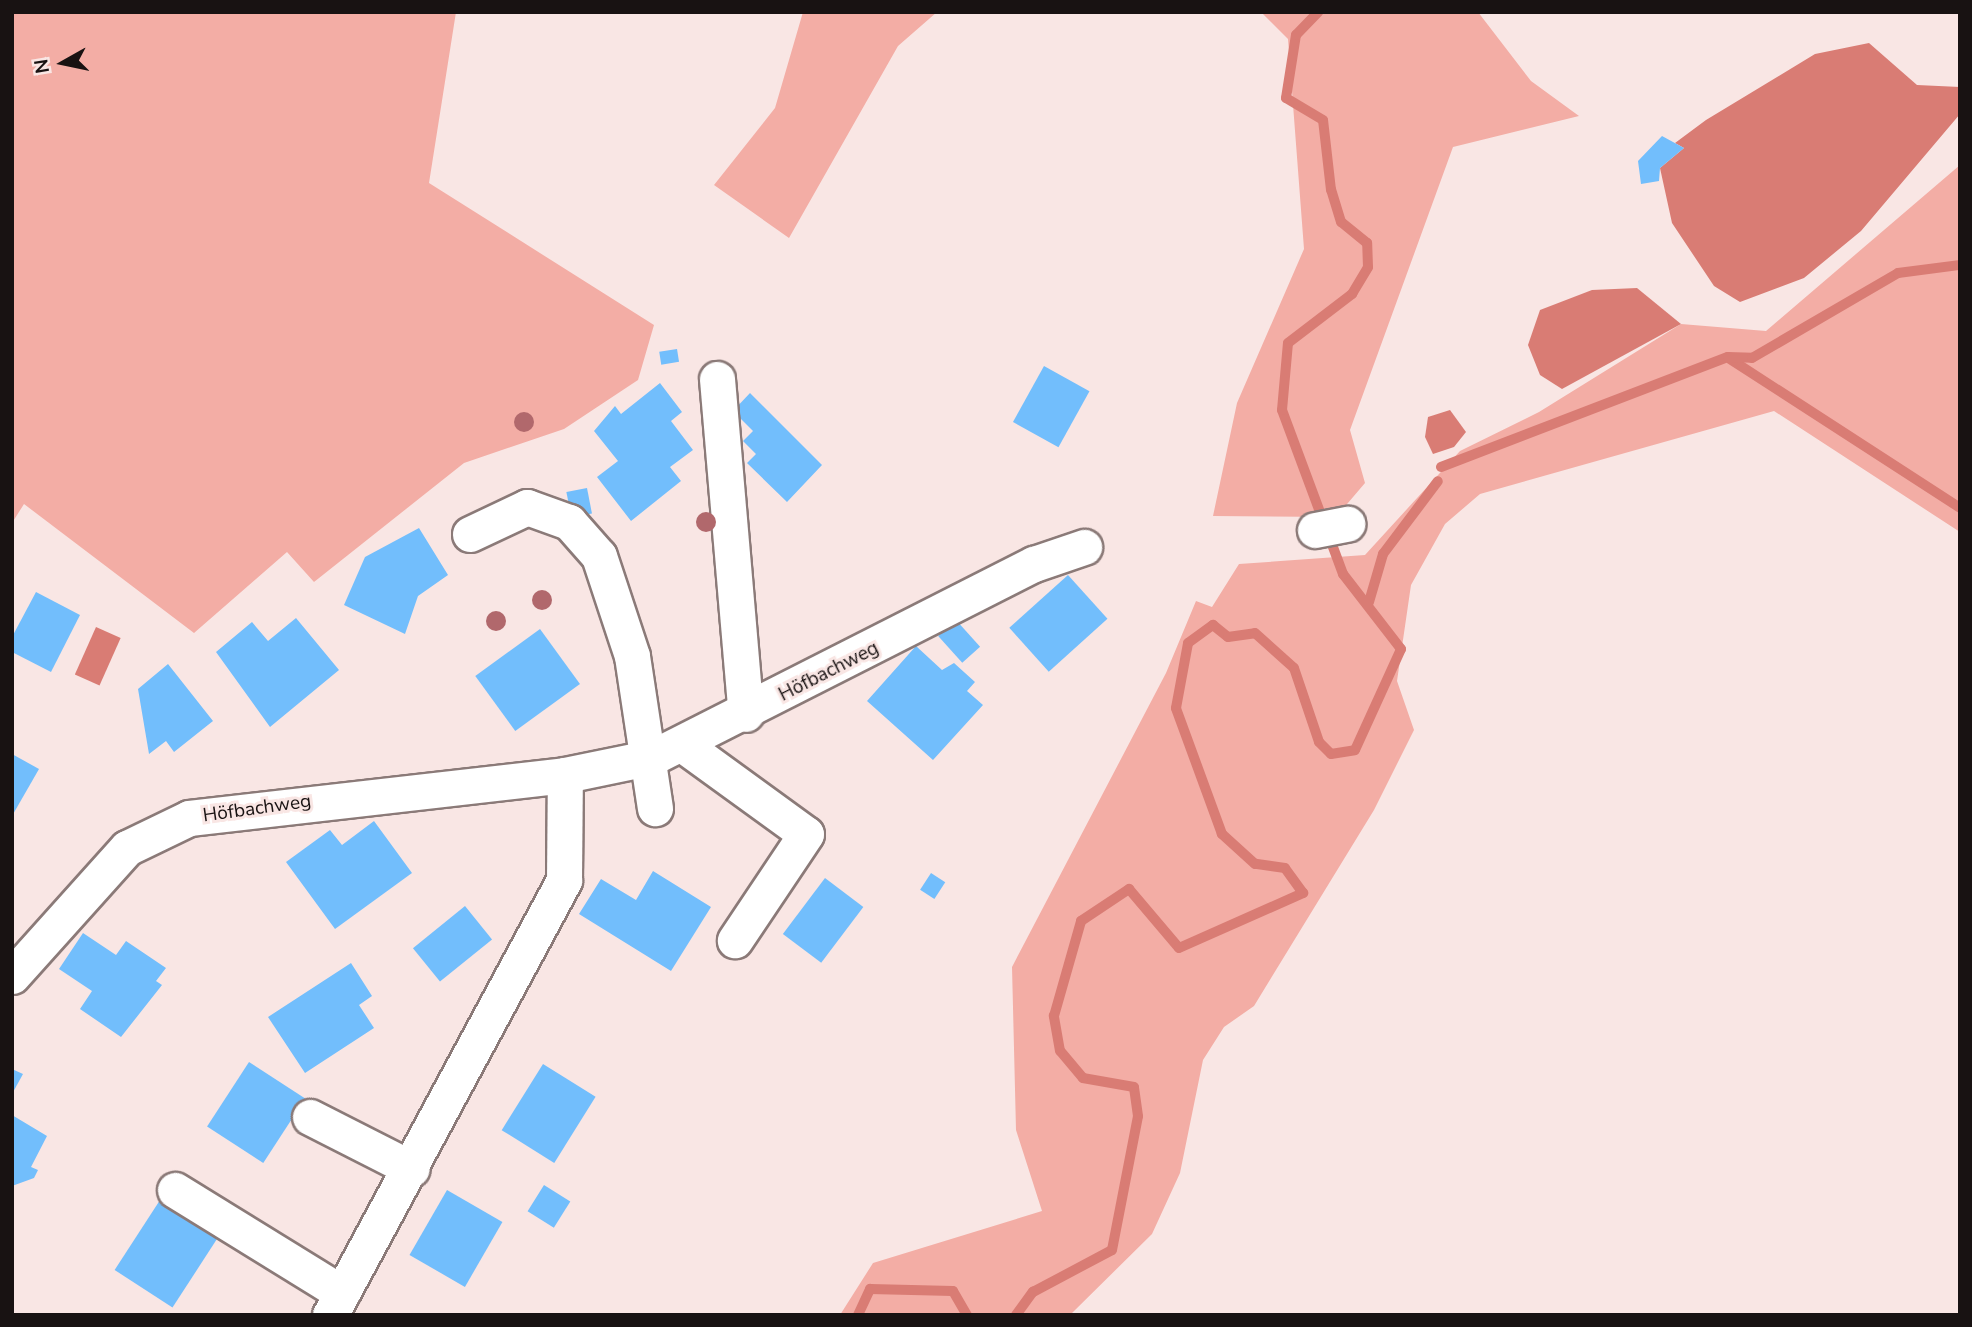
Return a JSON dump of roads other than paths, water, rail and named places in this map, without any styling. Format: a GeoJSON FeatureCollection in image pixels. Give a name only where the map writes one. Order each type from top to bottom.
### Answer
{"type":"FeatureCollection","features":[{"type":"Feature","properties":{"kind":"street"},"geometry":{"type":"LineString","coordinates":[[717,379],[746,714]]}},
{"type":"Feature","properties":{"kind":"street"},"geometry":{"type":"LineString","coordinates":[[470,534],[527,507],[569,522],[599,556],[667,750],[656,808]]}},
{"type":"Feature","properties":{"kind":"street","name":"Höfbachweg"},"geometry":{"type":"LineString","coordinates":[[12,976],[127,848],[190,818],[565,775],[667,750],[746,714],[1034,565],[1084,547]]}},
{"type":"Feature","properties":{"kind":"street"},"geometry":{"type":"LineString","coordinates":[[667,750],[806,834],[735,940]]}},
{"type":"Feature","properties":{"kind":"street"},"geometry":{"type":"LineString","coordinates":[[175,1190],[336,1304],[412,1169],[564,880],[565,775]]}},
{"type":"Feature","properties":{"kind":"street"},"geometry":{"type":"LineString","coordinates":[[310,1117],[412,1169]]}},
{"type":"Feature","properties":{"kind":"waterway"},"geometry":{"type":"LineString","coordinates":[[1016,1315],[1033,1292],[1112,1250],[1138,1116],[1134,1087],[1083,1078],[1060,1051],[1054,1016],[1081,921],[1129,889],[1179,948],[1303,893],[1285,868],[1255,864],[1222,834],[1176,708],[1188,643],[1213,625],[1228,637],[1255,633],[1294,668],[1319,742],[1331,754],[1355,750],[1401,649],[1343,574],[1282,410],[1288,343],[1352,294],[1368,267],[1367,243],[1341,222],[1331,190],[1323,120],[1286,98],[1296,35],[1318,12]]}},
{"type":"Feature","properties":{"kind":"waterway"},"geometry":{"type":"LineString","coordinates":[[1441,467],[1728,357],[1752,358],[1898,273],[1960,265]]}},
{"type":"Feature","properties":{"kind":"waterway"},"geometry":{"type":"LineString","coordinates":[[1730,359],[1960,508]]}},
{"type":"Feature","properties":{"kind":"waterway"},"geometry":{"type":"LineString","coordinates":[[1369,602],[1383,554],[1438,481]]}},
{"type":"Feature","properties":{"kind":"waterway"},"geometry":{"type":"LineString","coordinates":[[858,1315],[870,1289],[953,1291],[967,1315]]}}]}
